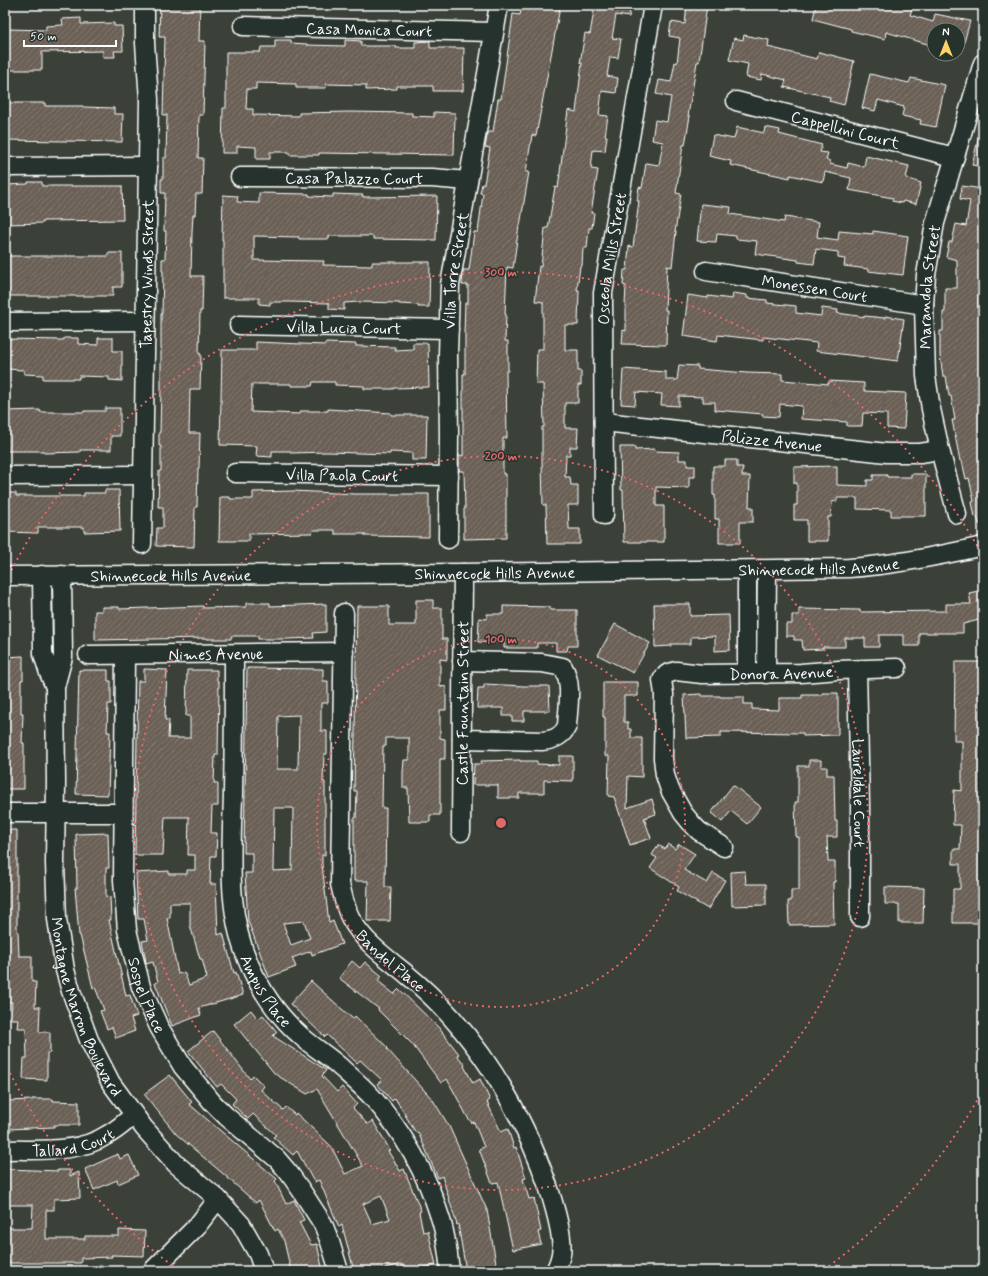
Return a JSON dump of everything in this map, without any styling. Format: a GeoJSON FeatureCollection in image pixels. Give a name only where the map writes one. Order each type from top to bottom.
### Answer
{"type":"FeatureCollection","features":[{"type":"Feature","properties":{"kind":"street","name":"Tapestry Winds Street"},"geometry":{"type":"LineString","coordinates":[[142,544],[149,100],[145,44],[145,5]]}},
{"type":"Feature","properties":{"kind":"street","name":"Villa Torre Street"},"geometry":{"type":"LineString","coordinates":[[448,539],[449,329],[451,278],[499,5]]}},
{"type":"Feature","properties":{"kind":"street","name":"Osceola Mills Street"},"geometry":{"type":"LineString","coordinates":[[604,514],[604,292],[606,270],[653,5]]}},
{"type":"Feature","properties":{"kind":"street","name":"Casa Monica Court"},"geometry":{"type":"LineString","coordinates":[[243,26],[494,32]]}},
{"type":"Feature","properties":{"kind":"street","name":"Marandola Street"},"geometry":{"type":"LineString","coordinates":[[957,514],[931,409],[926,376],[924,305],[926,275],[935,223],[983,63]]}},
{"type":"Feature","properties":{"kind":"street","name":"Cappellini Court"},"geometry":{"type":"LineString","coordinates":[[736,101],[954,157]]}},
{"type":"Feature","properties":{"kind":"street"},"geometry":{"type":"LineString","coordinates":[[5,167],[148,166]]}},
{"type":"Feature","properties":{"kind":"street","name":"Casa Palazzo Court"},"geometry":{"type":"LineString","coordinates":[[240,177],[432,178],[468,181]]}},
{"type":"Feature","properties":{"kind":"street","name":"Monessen Court"},"geometry":{"type":"LineString","coordinates":[[706,271],[924,305]]}},
{"type":"Feature","properties":{"kind":"street"},"geometry":{"type":"LineString","coordinates":[[5,322],[145,322]]}},
{"type":"Feature","properties":{"kind":"street","name":"Villa Lucia Court"},"geometry":{"type":"LineString","coordinates":[[239,325],[449,329]]}},
{"type":"Feature","properties":{"kind":"street","name":"Polizze Avenue"},"geometry":{"type":"LineString","coordinates":[[604,422],[887,453],[920,453],[940,450]]}},
{"type":"Feature","properties":{"kind":"street","name":"Villa Paola Court"},"geometry":{"type":"LineString","coordinates":[[235,473],[449,476]]}},
{"type":"Feature","properties":{"kind":"street"},"geometry":{"type":"LineString","coordinates":[[5,476],[143,475]]}},
{"type":"Feature","properties":{"kind":"street","name":"Shinnecock Hills Avenue"},"geometry":{"type":"LineString","coordinates":[[5,576],[463,573],[850,568],[914,561],[983,546]]}},
{"type":"Feature","properties":{"kind":"street"},"geometry":{"type":"LineString","coordinates":[[747,570],[747,674]]}},
{"type":"Feature","properties":{"kind":"street"},"geometry":{"type":"LineString","coordinates":[[766,674],[767,570]]}},
{"type":"Feature","properties":{"kind":"street","name":"Castle Fountain Street"},"geometry":{"type":"LineString","coordinates":[[461,832],[463,573]]}},
{"type":"Feature","properties":{"kind":"street","name":"Montagne Marron Boulevard"},"geometry":{"type":"LineString","coordinates":[[42,576],[43,654],[55,686]]}},
{"type":"Feature","properties":{"kind":"street","name":"Montagne Marron Boulevard"},"geometry":{"type":"LineString","coordinates":[[62,576],[63,657],[55,686],[55,863],[57,919],[71,991],[89,1040],[111,1083],[144,1128],[176,1164],[218,1199],[241,1224],[258,1254],[264,1271]]}},
{"type":"Feature","properties":{"kind":"street","name":"Bandol Place"},"geometry":{"type":"LineString","coordinates":[[344,612],[340,884],[343,901],[350,918],[367,942],[431,996],[452,1018],[477,1049],[509,1096],[533,1146],[555,1209],[561,1241],[561,1253],[559,1263],[555,1271]]}},
{"type":"Feature","properties":{"kind":"street"},"geometry":{"type":"LineString","coordinates":[[747,631],[767,632]]}},
{"type":"Feature","properties":{"kind":"street","name":"Nimes Avenue"},"geometry":{"type":"LineString","coordinates":[[88,655],[344,652]]}},
{"type":"Feature","properties":{"kind":"street","name":"Ampus Place"},"geometry":{"type":"LineString","coordinates":[[234,654],[231,883],[237,927],[242,945],[250,965],[267,997],[288,1023],[302,1037],[337,1063],[353,1078],[372,1097],[392,1121],[420,1169],[440,1216],[445,1235],[450,1271]]}},
{"type":"Feature","properties":{"kind":"street","name":"Sospel Place"},"geometry":{"type":"LineString","coordinates":[[125,655],[123,880],[127,930],[139,982],[148,1005],[172,1050],[183,1067],[226,1116],[264,1147],[289,1173],[323,1224],[339,1271]]}},
{"type":"Feature","properties":{"kind":"street"},"geometry":{"type":"LineString","coordinates":[[462,661],[542,663],[555,665],[563,667],[567,674],[569,683],[567,726],[564,732],[557,737],[542,741],[462,739]]}},
{"type":"Feature","properties":{"kind":"street","name":"Donora Avenue"},"geometry":{"type":"LineString","coordinates":[[724,847],[699,832],[692,824],[683,813],[670,790],[665,775],[663,758],[664,694],[662,680],[667,674],[676,671],[702,674],[766,674],[897,668]]}},
{"type":"Feature","properties":{"kind":"street","name":"Laureldale Court"},"geometry":{"type":"LineString","coordinates":[[857,670],[860,805],[860,917]]}},
{"type":"Feature","properties":{"kind":"street"},"geometry":{"type":"LineString","coordinates":[[5,813],[123,813]]}},
{"type":"Feature","properties":{"kind":"street","name":"Tallard Court"},"geometry":{"type":"LineString","coordinates":[[5,1150],[52,1149],[81,1146],[107,1136],[134,1115]]}},
{"type":"Feature","properties":{"kind":"street"},"geometry":{"type":"LineString","coordinates":[[152,1271],[197,1226],[218,1199]]}},
{"type":"Feature","properties":{"kind":"building"},"geometry":{"type":"Polygon","coordinates":[[[160,5],[200,5],[199,41],[205,41],[203,115],[199,115],[198,158],[203,158],[202,194],[196,194],[195,215],[193,215],[191,276],[203,276],[202,311],[200,311],[200,389],[190,389],[189,433],[200,433],[194,547],[156,546],[157,528],[163,528],[163,507],[158,507],[159,471],[161,471],[161,446],[159,446],[159,432],[161,389],[162,259],[165,259],[166,231],[164,231],[165,193],[161,193],[161,179],[163,179],[163,158],[166,158],[167,115],[163,115],[165,37],[159,37],[160,5]]]}},
{"type":"Feature","properties":{"kind":"building"},"geometry":{"type":"Polygon","coordinates":[[[522,5],[548,5],[560,7],[536,136],[532,135],[526,172],[529,172],[513,268],[507,267],[505,341],[508,341],[508,371],[506,371],[507,438],[503,438],[503,474],[506,474],[506,538],[464,539],[464,471],[459,471],[459,455],[463,456],[463,374],[465,374],[464,333],[465,303],[468,303],[468,285],[462,285],[463,270],[469,270],[474,232],[478,232],[483,194],[480,193],[482,184],[484,184],[490,148],[485,147],[488,132],[493,132],[498,99],[501,99],[513,14],[520,15],[522,5]]]}},
{"type":"Feature","properties":{"kind":"building"},"geometry":{"type":"Polygon","coordinates":[[[595,5],[631,5],[629,17],[616,15],[612,38],[621,39],[618,58],[610,57],[607,76],[618,78],[616,93],[602,91],[599,115],[608,116],[605,136],[607,136],[605,151],[593,150],[591,169],[598,170],[591,213],[594,213],[592,228],[589,228],[587,248],[583,248],[582,266],[580,266],[577,290],[579,290],[578,325],[565,325],[565,350],[578,350],[578,371],[581,371],[581,385],[578,385],[578,403],[565,403],[565,428],[578,428],[577,447],[570,447],[570,455],[566,455],[565,477],[570,477],[571,485],[578,485],[578,505],[568,505],[569,529],[580,529],[580,544],[547,544],[546,505],[543,505],[543,384],[536,384],[537,349],[543,349],[543,302],[535,301],[539,266],[541,267],[545,228],[548,228],[555,187],[558,188],[568,110],[576,112],[582,63],[580,63],[585,33],[590,34],[595,5]]]}},
{"type":"Feature","properties":{"kind":"building"},"geometry":{"type":"Polygon","coordinates":[[[687,5],[707,5],[699,62],[697,62],[688,116],[690,116],[685,145],[683,145],[676,193],[681,194],[675,232],[672,267],[667,266],[665,310],[667,310],[666,345],[622,344],[623,330],[626,331],[626,286],[623,285],[624,270],[627,270],[629,246],[633,247],[639,201],[637,201],[639,187],[642,188],[646,163],[659,165],[663,142],[652,140],[655,120],[667,122],[671,97],[656,94],[659,80],[671,82],[675,62],[677,63],[680,38],[669,36],[671,22],[685,24],[687,5]]]}},
{"type":"Feature","properties":{"kind":"building"},"geometry":{"type":"Polygon","coordinates":[[[816,5],[913,5],[910,15],[933,22],[926,22],[926,44],[886,32],[885,39],[851,31],[851,29],[813,19],[816,5]]]}},
{"type":"Feature","properties":{"kind":"building"},"geometry":{"type":"Polygon","coordinates":[[[935,14],[970,21],[966,35],[966,22],[933,22],[935,14]]]}},
{"type":"Feature","properties":{"kind":"building"},"geometry":{"type":"Polygon","coordinates":[[[81,18],[81,24],[114,23],[114,26],[122,26],[123,51],[114,51],[115,57],[103,57],[103,51],[42,52],[42,70],[7,70],[7,29],[46,30],[46,26],[63,25],[62,19],[81,18]]]}},
{"type":"Feature","properties":{"kind":"building"},"geometry":{"type":"Polygon","coordinates":[[[744,35],[769,40],[768,47],[817,59],[819,52],[854,61],[844,105],[829,101],[830,97],[784,87],[786,80],[762,74],[761,80],[746,77],[748,64],[729,60],[734,38],[743,40],[744,35]]]}},
{"type":"Feature","properties":{"kind":"building"},"geometry":{"type":"Polygon","coordinates":[[[275,40],[291,40],[291,43],[307,45],[345,46],[345,40],[361,41],[361,46],[396,46],[396,48],[415,48],[415,42],[430,41],[430,48],[464,48],[463,91],[433,91],[433,86],[397,86],[397,89],[366,90],[366,85],[326,84],[326,88],[296,88],[296,84],[256,83],[256,89],[247,89],[246,109],[253,109],[253,115],[299,116],[299,113],[350,112],[412,113],[412,116],[434,117],[434,112],[455,113],[454,155],[319,153],[319,155],[289,155],[289,152],[270,152],[270,159],[256,159],[256,147],[237,146],[237,153],[222,153],[223,108],[226,108],[226,52],[260,52],[261,47],[275,47],[275,40]]]}},
{"type":"Feature","properties":{"kind":"building"},"geometry":{"type":"Polygon","coordinates":[[[870,74],[909,83],[911,78],[945,85],[936,127],[920,124],[921,120],[902,116],[904,107],[878,100],[875,111],[862,108],[870,74]]]}},
{"type":"Feature","properties":{"kind":"building"},"geometry":{"type":"Polygon","coordinates":[[[5,103],[45,103],[45,106],[114,108],[114,114],[123,114],[122,142],[5,140],[5,103]]]}},
{"type":"Feature","properties":{"kind":"building"},"geometry":{"type":"Polygon","coordinates":[[[737,127],[764,133],[765,127],[780,130],[779,134],[822,145],[820,152],[828,153],[826,160],[830,161],[830,164],[847,168],[848,163],[864,167],[866,156],[909,166],[906,178],[921,183],[916,204],[903,201],[902,203],[892,201],[893,198],[849,190],[851,178],[825,172],[823,182],[790,175],[790,178],[730,165],[731,161],[709,156],[713,135],[734,139],[737,127]]]}},
{"type":"Feature","properties":{"kind":"building"},"geometry":{"type":"Polygon","coordinates":[[[979,135],[983,135],[983,167],[972,165],[979,135]]]}},
{"type":"Feature","properties":{"kind":"building"},"geometry":{"type":"Polygon","coordinates":[[[28,182],[42,182],[42,186],[122,186],[123,220],[43,221],[43,223],[7,224],[6,185],[28,184],[28,182]]]}},
{"type":"Feature","properties":{"kind":"building"},"geometry":{"type":"Polygon","coordinates":[[[962,186],[983,189],[983,266],[979,265],[978,313],[983,313],[983,524],[979,524],[977,516],[975,517],[972,502],[974,501],[969,478],[966,479],[962,461],[960,461],[952,420],[955,420],[951,396],[949,396],[946,376],[943,376],[940,356],[940,331],[943,331],[945,288],[957,288],[957,260],[946,257],[949,242],[952,242],[956,224],[966,226],[970,201],[960,199],[962,186]]]}},
{"type":"Feature","properties":{"kind":"building"},"geometry":{"type":"Polygon","coordinates":[[[259,193],[309,194],[309,196],[333,197],[333,194],[363,195],[363,197],[437,196],[436,240],[373,239],[373,236],[329,236],[329,239],[299,239],[299,237],[254,236],[254,260],[324,261],[323,265],[372,266],[372,262],[430,262],[429,307],[418,307],[418,305],[399,303],[359,302],[344,303],[344,310],[329,309],[329,303],[270,302],[270,305],[259,304],[259,298],[223,298],[223,195],[238,196],[237,202],[259,203],[259,193]]]}},
{"type":"Feature","properties":{"kind":"building"},"geometry":{"type":"Polygon","coordinates":[[[701,204],[731,207],[730,214],[784,222],[785,217],[819,222],[817,237],[838,240],[839,231],[873,234],[873,231],[908,236],[903,275],[868,271],[868,269],[844,266],[845,259],[838,258],[838,252],[816,249],[814,264],[798,262],[798,260],[755,254],[757,241],[736,239],[736,236],[717,234],[716,242],[697,241],[701,204]]]}},
{"type":"Feature","properties":{"kind":"building"},"geometry":{"type":"Polygon","coordinates":[[[108,253],[122,253],[122,287],[113,287],[113,296],[7,296],[6,256],[108,256],[108,253]]]}},
{"type":"Feature","properties":{"kind":"building"},"geometry":{"type":"Polygon","coordinates":[[[733,293],[747,295],[747,298],[767,300],[767,303],[796,306],[796,313],[821,316],[822,308],[838,310],[837,313],[865,317],[885,318],[885,316],[904,319],[898,361],[816,351],[817,343],[763,337],[763,340],[718,335],[717,341],[683,336],[688,295],[732,299],[733,293]]]}},
{"type":"Feature","properties":{"kind":"building"},"geometry":{"type":"Polygon","coordinates":[[[64,338],[78,338],[78,344],[98,345],[98,338],[113,338],[113,351],[122,351],[122,381],[109,380],[109,377],[79,376],[79,379],[43,379],[43,375],[24,374],[24,370],[5,369],[5,339],[64,340],[64,338]]]}},
{"type":"Feature","properties":{"kind":"building"},"geometry":{"type":"Polygon","coordinates":[[[256,342],[325,345],[325,343],[356,344],[356,346],[395,347],[395,350],[413,349],[413,343],[428,343],[429,387],[364,389],[364,386],[335,385],[335,382],[313,382],[312,386],[291,386],[291,384],[252,384],[251,412],[300,414],[300,411],[328,411],[328,409],[391,413],[391,415],[427,415],[426,460],[412,460],[412,453],[390,452],[390,454],[327,452],[291,453],[291,451],[272,451],[272,457],[256,456],[257,446],[220,445],[222,350],[256,350],[256,342]]]}},
{"type":"Feature","properties":{"kind":"building"},"geometry":{"type":"Polygon","coordinates":[[[679,365],[698,366],[698,369],[782,374],[782,380],[829,384],[829,381],[864,383],[864,391],[906,393],[904,429],[887,428],[887,414],[863,413],[862,426],[847,426],[847,422],[801,419],[802,406],[780,404],[779,417],[762,416],[763,414],[715,410],[715,402],[703,402],[703,397],[679,396],[679,406],[661,405],[662,394],[636,392],[635,405],[621,404],[623,369],[666,372],[666,380],[677,380],[679,365]]]}},
{"type":"Feature","properties":{"kind":"building"},"geometry":{"type":"Polygon","coordinates":[[[105,408],[120,408],[120,436],[111,436],[111,450],[80,450],[80,452],[44,453],[44,451],[5,451],[5,411],[40,410],[40,412],[84,412],[105,411],[105,408]]]}},
{"type":"Feature","properties":{"kind":"building"},"geometry":{"type":"Polygon","coordinates":[[[620,447],[635,447],[635,450],[655,449],[655,451],[679,452],[679,460],[687,460],[687,466],[695,466],[695,477],[689,477],[689,488],[656,487],[656,506],[664,506],[664,542],[624,542],[620,447]]]}},
{"type":"Feature","properties":{"kind":"building"},"geometry":{"type":"Polygon","coordinates":[[[725,460],[737,460],[737,467],[743,467],[742,476],[750,476],[749,507],[753,507],[753,522],[740,522],[740,543],[719,543],[719,519],[715,519],[715,495],[713,495],[713,466],[725,466],[725,460]]]}},
{"type":"Feature","properties":{"kind":"building"},"geometry":{"type":"Polygon","coordinates":[[[837,466],[837,485],[867,486],[867,480],[873,480],[873,475],[887,475],[887,477],[911,477],[911,474],[926,474],[926,516],[891,516],[891,510],[857,509],[857,498],[837,498],[837,501],[832,502],[831,517],[828,517],[828,541],[807,541],[807,520],[794,520],[794,505],[797,505],[797,483],[794,483],[794,467],[837,466]]]}},
{"type":"Feature","properties":{"kind":"building"},"geometry":{"type":"Polygon","coordinates":[[[105,490],[119,490],[120,531],[84,532],[84,527],[38,527],[38,533],[5,532],[5,493],[16,493],[16,496],[84,496],[84,493],[105,493],[105,490]]]}},
{"type":"Feature","properties":{"kind":"building"},"geometry":{"type":"Polygon","coordinates":[[[293,491],[356,494],[429,494],[429,537],[365,536],[365,534],[335,534],[335,530],[313,530],[312,533],[249,534],[249,541],[219,541],[220,497],[230,497],[230,499],[253,499],[253,492],[293,491]]]}},
{"type":"Feature","properties":{"kind":"building"},"geometry":{"type":"Polygon","coordinates":[[[983,590],[983,619],[963,624],[963,633],[919,633],[919,646],[904,646],[904,635],[879,635],[879,647],[865,647],[865,638],[845,638],[845,647],[823,647],[823,649],[803,650],[802,640],[794,640],[794,636],[786,636],[786,624],[792,624],[792,615],[799,615],[799,609],[860,610],[860,612],[946,611],[946,604],[971,604],[969,593],[983,590]]]}},
{"type":"Feature","properties":{"kind":"building"},"geometry":{"type":"Polygon","coordinates":[[[416,600],[433,600],[433,608],[442,608],[442,639],[447,639],[447,660],[440,659],[440,686],[446,687],[446,710],[440,710],[440,738],[445,739],[445,759],[440,759],[440,815],[430,815],[430,822],[409,822],[408,788],[403,788],[403,772],[404,760],[409,760],[409,738],[386,738],[386,746],[383,746],[382,808],[386,808],[385,887],[391,887],[390,921],[367,921],[368,881],[354,881],[354,818],[356,818],[357,791],[354,791],[357,606],[389,606],[389,625],[416,625],[416,600]]]}},
{"type":"Feature","properties":{"kind":"building"},"geometry":{"type":"Polygon","coordinates":[[[246,603],[270,603],[270,606],[326,604],[326,632],[313,633],[314,638],[287,639],[258,639],[258,636],[231,636],[231,639],[95,640],[95,611],[102,611],[102,607],[119,607],[119,609],[203,606],[203,608],[246,607],[246,603]]]}},
{"type":"Feature","properties":{"kind":"building"},"geometry":{"type":"Polygon","coordinates":[[[654,604],[690,604],[690,616],[729,615],[730,650],[715,651],[715,636],[691,637],[691,644],[671,644],[671,646],[655,647],[654,604]]]}},
{"type":"Feature","properties":{"kind":"building"},"geometry":{"type":"Polygon","coordinates":[[[503,606],[550,607],[550,610],[577,610],[577,646],[568,646],[567,651],[556,651],[556,643],[537,643],[537,648],[504,648],[504,643],[478,642],[479,618],[487,619],[487,614],[503,614],[503,606]]]}},
{"type":"Feature","properties":{"kind":"building"},"geometry":{"type":"Polygon","coordinates":[[[615,624],[650,643],[633,673],[598,655],[615,624]]]}},
{"type":"Feature","properties":{"kind":"building"},"geometry":{"type":"Polygon","coordinates":[[[23,656],[21,713],[23,713],[22,743],[24,743],[24,789],[5,789],[5,657],[23,656]]]}},
{"type":"Feature","properties":{"kind":"building"},"geometry":{"type":"Polygon","coordinates":[[[955,662],[983,662],[983,923],[953,923],[953,889],[960,889],[960,864],[953,864],[953,849],[960,849],[961,825],[953,825],[954,790],[962,791],[962,741],[954,741],[955,662]]]}},
{"type":"Feature","properties":{"kind":"building"},"geometry":{"type":"Polygon","coordinates":[[[247,668],[323,669],[323,681],[328,681],[328,703],[321,703],[321,731],[327,731],[327,754],[324,754],[323,782],[325,782],[325,855],[322,855],[322,865],[329,923],[333,921],[342,944],[312,955],[311,951],[292,958],[296,967],[269,977],[248,921],[245,873],[252,873],[252,853],[244,853],[247,668]],[[299,715],[278,716],[277,769],[298,769],[299,715]],[[274,808],[273,871],[292,870],[293,808],[274,808]],[[304,921],[283,923],[291,945],[310,938],[304,921]]]}},
{"type":"Feature","properties":{"kind":"building"},"geometry":{"type":"Polygon","coordinates":[[[144,669],[167,670],[165,720],[169,720],[168,738],[190,738],[190,716],[186,716],[187,670],[217,670],[217,681],[219,682],[218,755],[215,755],[214,783],[218,783],[218,806],[212,806],[211,833],[217,833],[216,856],[211,856],[210,884],[216,884],[218,935],[223,933],[234,973],[236,972],[243,995],[199,1008],[201,1015],[172,1026],[155,983],[158,982],[153,962],[146,964],[142,941],[148,940],[144,919],[138,919],[136,873],[169,871],[169,874],[187,874],[187,870],[195,870],[195,855],[188,855],[189,817],[165,817],[163,855],[135,855],[138,681],[144,681],[144,669]],[[170,903],[170,918],[167,918],[178,974],[184,972],[189,985],[207,978],[190,925],[190,903],[170,903]]]}},
{"type":"Feature","properties":{"kind":"building"},"geometry":{"type":"Polygon","coordinates":[[[79,670],[108,670],[108,681],[111,681],[111,704],[108,704],[107,732],[110,732],[108,795],[76,794],[79,670]]]}},
{"type":"Feature","properties":{"kind":"building"},"geometry":{"type":"Polygon","coordinates":[[[603,682],[638,682],[638,696],[624,696],[624,722],[628,722],[628,729],[631,729],[631,738],[642,738],[642,777],[628,776],[627,808],[652,799],[656,814],[644,818],[651,838],[630,845],[614,797],[608,796],[609,756],[605,756],[603,682]]]}},
{"type":"Feature","properties":{"kind":"building"},"geometry":{"type":"Polygon","coordinates":[[[484,684],[549,686],[550,711],[524,711],[524,721],[512,721],[512,716],[503,716],[503,708],[477,708],[478,688],[484,688],[484,684]]]}},
{"type":"Feature","properties":{"kind":"building"},"geometry":{"type":"Polygon","coordinates":[[[822,693],[838,693],[838,735],[803,736],[803,733],[721,732],[721,737],[686,738],[684,695],[701,694],[701,696],[744,697],[744,704],[752,704],[752,709],[779,710],[779,698],[802,698],[802,695],[822,695],[822,693]]]}},
{"type":"Feature","properties":{"kind":"building"},"geometry":{"type":"Polygon","coordinates":[[[559,756],[573,756],[573,781],[544,780],[544,793],[519,793],[519,798],[498,798],[498,785],[473,785],[474,764],[481,764],[481,761],[520,760],[537,761],[537,764],[559,765],[559,756]]]}},
{"type":"Feature","properties":{"kind":"building"},"geometry":{"type":"Polygon","coordinates":[[[809,760],[821,760],[821,767],[827,767],[827,775],[834,775],[835,821],[837,821],[837,837],[827,837],[828,862],[835,862],[835,882],[833,882],[834,924],[789,925],[788,901],[791,901],[791,890],[799,890],[799,837],[796,837],[795,802],[798,802],[798,766],[809,766],[809,760]]]}},
{"type":"Feature","properties":{"kind":"building"},"geometry":{"type":"Polygon","coordinates":[[[733,785],[761,807],[747,824],[731,811],[722,822],[711,813],[733,785]]]}},
{"type":"Feature","properties":{"kind":"building"},"geometry":{"type":"Polygon","coordinates":[[[5,830],[17,830],[17,931],[19,956],[32,956],[32,982],[36,982],[35,1007],[40,1007],[39,1032],[50,1032],[50,1053],[47,1053],[47,1080],[23,1079],[24,1058],[27,1058],[26,1028],[17,1028],[18,1019],[11,1019],[12,1002],[5,1002],[5,830]]]}},
{"type":"Feature","properties":{"kind":"building"},"geometry":{"type":"Polygon","coordinates":[[[108,833],[109,868],[106,868],[106,897],[110,896],[111,920],[109,920],[126,996],[130,995],[137,1016],[131,1018],[135,1031],[116,1038],[112,1027],[107,1029],[100,1011],[104,1010],[95,987],[93,988],[79,935],[75,888],[77,888],[76,834],[108,833]]]}},
{"type":"Feature","properties":{"kind":"building"},"geometry":{"type":"Polygon","coordinates":[[[668,844],[675,849],[679,844],[695,854],[684,870],[707,883],[713,873],[725,880],[708,909],[677,891],[679,887],[650,868],[657,858],[652,855],[658,845],[665,849],[668,844]]]}},
{"type":"Feature","properties":{"kind":"building"},"geometry":{"type":"Polygon","coordinates":[[[745,871],[746,884],[766,884],[766,905],[732,906],[731,872],[745,871]]]}},
{"type":"Feature","properties":{"kind":"building"},"geometry":{"type":"Polygon","coordinates":[[[885,887],[924,888],[923,923],[899,923],[899,904],[885,904],[885,887]]]}},
{"type":"Feature","properties":{"kind":"building"},"geometry":{"type":"Polygon","coordinates":[[[352,961],[360,968],[365,962],[382,976],[378,981],[394,994],[399,989],[439,1028],[459,1054],[457,1055],[465,1065],[464,1066],[473,1083],[480,1079],[490,1100],[487,1102],[501,1132],[508,1129],[514,1148],[516,1147],[526,1178],[523,1179],[529,1199],[534,1198],[541,1231],[538,1232],[541,1244],[513,1250],[498,1182],[492,1183],[479,1149],[484,1147],[474,1122],[472,1123],[468,1118],[447,1079],[441,1083],[412,1044],[378,1010],[379,1009],[339,978],[352,961]]]}},
{"type":"Feature","properties":{"kind":"building"},"geometry":{"type":"Polygon","coordinates":[[[311,981],[353,1019],[355,1016],[388,1048],[387,1049],[433,1100],[449,1126],[487,1210],[497,1269],[489,1271],[466,1271],[458,1224],[457,1225],[442,1176],[438,1178],[418,1132],[416,1133],[395,1098],[392,1101],[377,1084],[382,1080],[360,1060],[357,1063],[327,1035],[325,1037],[290,1004],[311,981]]]}},
{"type":"Feature","properties":{"kind":"building"},"geometry":{"type":"Polygon","coordinates":[[[251,1010],[258,1019],[263,1015],[277,1032],[273,1036],[326,1070],[322,1076],[337,1092],[342,1087],[357,1104],[353,1108],[367,1124],[373,1121],[400,1171],[404,1169],[421,1211],[419,1212],[423,1232],[428,1231],[436,1265],[409,1271],[404,1271],[402,1264],[374,1271],[354,1271],[342,1225],[339,1227],[319,1180],[314,1182],[297,1151],[293,1155],[273,1137],[276,1135],[253,1114],[248,1119],[232,1104],[236,1099],[221,1084],[217,1087],[188,1051],[213,1031],[250,1079],[253,1075],[264,1086],[261,1090],[283,1110],[286,1107],[295,1115],[296,1113],[331,1146],[345,1174],[363,1166],[317,1089],[307,1094],[275,1074],[234,1024],[251,1010]],[[381,1196],[363,1204],[372,1224],[390,1219],[381,1196]]]}},
{"type":"Feature","properties":{"kind":"building"},"geometry":{"type":"Polygon","coordinates":[[[170,1075],[192,1102],[189,1104],[277,1179],[275,1181],[286,1204],[294,1200],[304,1220],[299,1222],[311,1245],[317,1244],[323,1271],[291,1271],[284,1241],[278,1229],[275,1231],[259,1200],[256,1203],[176,1134],[144,1094],[170,1075]]]}},
{"type":"Feature","properties":{"kind":"building"},"geometry":{"type":"Polygon","coordinates":[[[53,1099],[53,1101],[79,1102],[79,1125],[54,1125],[54,1127],[8,1129],[7,1101],[53,1099]]]}},
{"type":"Feature","properties":{"kind":"building"},"geometry":{"type":"Polygon","coordinates":[[[118,1154],[120,1159],[129,1155],[138,1175],[118,1184],[117,1180],[94,1190],[85,1169],[118,1154]]]}},
{"type":"Feature","properties":{"kind":"building"},"geometry":{"type":"Polygon","coordinates":[[[8,1169],[70,1170],[70,1176],[79,1172],[80,1198],[54,1199],[54,1210],[46,1210],[46,1239],[85,1239],[85,1236],[119,1236],[119,1230],[145,1231],[144,1256],[111,1255],[112,1257],[81,1258],[81,1263],[5,1263],[5,1228],[32,1228],[33,1205],[8,1205],[8,1169]]]}}]}
